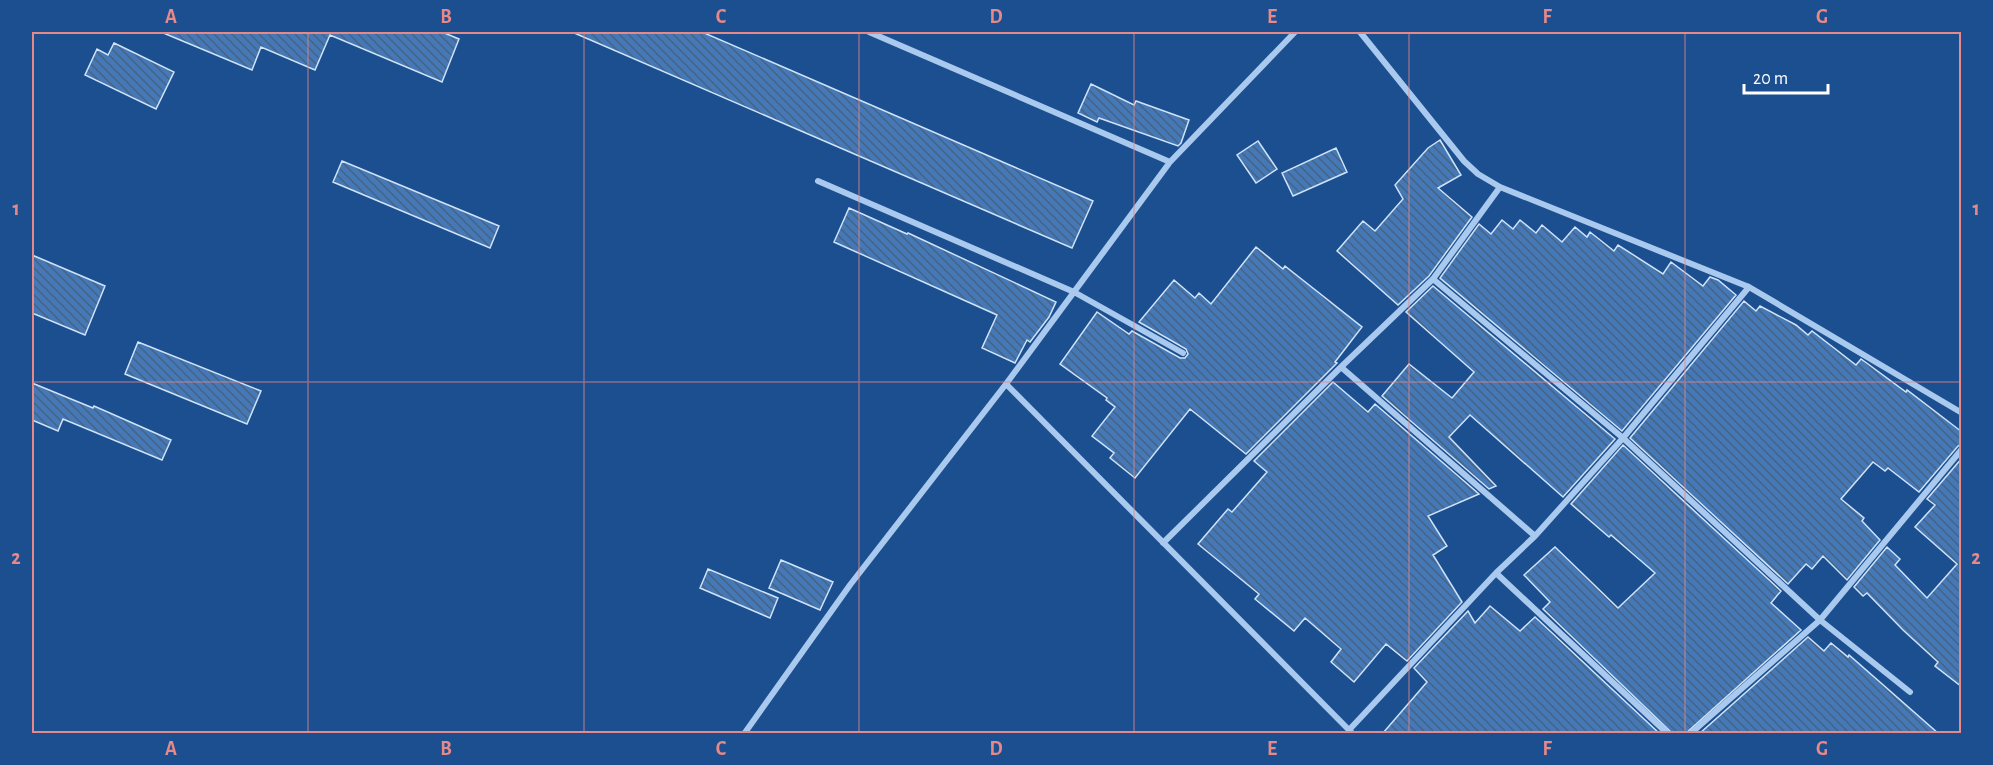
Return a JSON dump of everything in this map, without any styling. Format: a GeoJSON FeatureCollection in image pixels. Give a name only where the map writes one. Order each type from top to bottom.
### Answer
{"type":"FeatureCollection","features":[{"type":"Feature","properties":{"kind":"street"},"geometry":{"type":"LineString","coordinates":[[869,32],[1170,162]]}},
{"type":"Feature","properties":{"kind":"street"},"geometry":{"type":"LineString","coordinates":[[744,734],[850,585],[1006,384],[1170,162],[1295,32]]}},
{"type":"Feature","properties":{"kind":"street"},"geometry":{"type":"LineString","coordinates":[[1360,32],[1464,160],[1478,174],[1500,187],[1749,287],[1962,413]]}},
{"type":"Feature","properties":{"kind":"street"},"geometry":{"type":"LineString","coordinates":[[818,181],[1074,292],[1183,352]]}},
{"type":"Feature","properties":{"kind":"street"},"geometry":{"type":"LineString","coordinates":[[1163,543],[1433,279],[1500,187]]}},
{"type":"Feature","properties":{"kind":"street"},"geometry":{"type":"LineString","coordinates":[[1433,279],[1623,438],[1820,620],[1910,692]]}},
{"type":"Feature","properties":{"kind":"street"},"geometry":{"type":"LineString","coordinates":[[1006,384],[1351,732],[1496,573],[1535,536],[1623,438],[1749,287]]}},
{"type":"Feature","properties":{"kind":"street"},"geometry":{"type":"LineString","coordinates":[[1341,367],[1535,536]]}},
{"type":"Feature","properties":{"kind":"street"},"geometry":{"type":"LineString","coordinates":[[1690,734],[1820,620],[1962,449]]}},
{"type":"Feature","properties":{"kind":"street"},"geometry":{"type":"LineString","coordinates":[[1496,573],[1668,734]]}},
{"type":"Feature","properties":{"kind":"building"},"geometry":{"type":"Polygon","coordinates":[[[161,32],[442,32],[459,39],[442,82],[330,35],[315,70],[261,47],[252,70],[161,32]]]}},
{"type":"Feature","properties":{"kind":"building"},"geometry":{"type":"Polygon","coordinates":[[[572,32],[702,32],[1093,201],[1072,248],[572,32]]]}},
{"type":"Feature","properties":{"kind":"building"},"geometry":{"type":"Polygon","coordinates":[[[114,43],[174,72],[156,109],[85,75],[97,49],[108,55],[114,43]]]}},
{"type":"Feature","properties":{"kind":"building"},"geometry":{"type":"Polygon","coordinates":[[[1091,84],[1134,105],[1136,101],[1189,120],[1181,143],[1178,146],[1099,118],[1097,122],[1078,113],[1091,84]]]}},
{"type":"Feature","properties":{"kind":"building"},"geometry":{"type":"Polygon","coordinates":[[[1440,140],[1461,175],[1438,188],[1472,217],[1429,276],[1398,305],[1337,251],[1363,221],[1375,231],[1403,199],[1395,185],[1428,148],[1440,140]]]}},
{"type":"Feature","properties":{"kind":"building"},"geometry":{"type":"Polygon","coordinates":[[[1258,141],[1277,169],[1256,183],[1237,155],[1258,141]]]}},
{"type":"Feature","properties":{"kind":"building"},"geometry":{"type":"Polygon","coordinates":[[[1336,148],[1347,172],[1293,196],[1282,173],[1336,148]]]}},
{"type":"Feature","properties":{"kind":"building"},"geometry":{"type":"Polygon","coordinates":[[[342,161],[499,226],[490,248],[333,182],[342,161]]]}},
{"type":"Feature","properties":{"kind":"building"},"geometry":{"type":"Polygon","coordinates":[[[849,208],[1056,302],[1049,317],[1030,342],[1027,340],[1015,363],[982,348],[997,315],[834,242],[849,208]]]}},
{"type":"Feature","properties":{"kind":"building"},"geometry":{"type":"Polygon","coordinates":[[[1502,220],[1513,229],[1520,220],[1536,233],[1542,225],[1562,242],[1575,227],[1587,237],[1590,232],[1614,251],[1618,245],[1663,274],[1671,262],[1703,286],[1710,277],[1718,280],[1736,295],[1622,431],[1440,278],[1479,224],[1491,234],[1502,220]]]}},
{"type":"Feature","properties":{"kind":"building"},"geometry":{"type":"Polygon","coordinates":[[[1256,247],[1283,269],[1285,266],[1362,327],[1335,362],[1337,363],[1246,454],[1190,409],[1135,478],[1110,458],[1114,453],[1092,436],[1115,407],[1106,400],[1107,398],[1060,364],[1097,312],[1129,334],[1132,331],[1180,358],[1185,358],[1188,354],[1186,349],[1139,322],[1174,280],[1195,298],[1199,293],[1211,304],[1256,247]]]}},
{"type":"Feature","properties":{"kind":"building"},"geometry":{"type":"Polygon","coordinates":[[[32,255],[105,286],[85,335],[32,313],[32,255]]]}},
{"type":"Feature","properties":{"kind":"building"},"geometry":{"type":"Polygon","coordinates":[[[1433,286],[1615,439],[1563,497],[1470,415],[1449,437],[1496,486],[1489,489],[1382,396],[1409,364],[1452,398],[1474,372],[1406,312],[1433,286]]]}},
{"type":"Feature","properties":{"kind":"building"},"geometry":{"type":"Polygon","coordinates":[[[1744,301],[1756,311],[1760,306],[1796,325],[1808,335],[1812,331],[1856,365],[1861,359],[1906,392],[1907,390],[1962,432],[1962,444],[1919,492],[1888,468],[1885,471],[1873,462],[1841,499],[1864,518],[1862,521],[1880,540],[1847,580],[1823,556],[1812,569],[1806,564],[1788,584],[1630,438],[1744,301]]]}},
{"type":"Feature","properties":{"kind":"building"},"geometry":{"type":"Polygon","coordinates":[[[138,342],[261,391],[247,424],[125,374],[138,342]]]}},
{"type":"Feature","properties":{"kind":"building"},"geometry":{"type":"Polygon","coordinates":[[[1333,382],[1368,412],[1375,404],[1479,494],[1428,516],[1447,546],[1433,555],[1462,602],[1407,661],[1386,644],[1354,682],[1331,662],[1341,649],[1305,618],[1294,631],[1255,599],[1259,594],[1198,544],[1228,509],[1232,512],[1267,472],[1254,461],[1333,382]]]}},
{"type":"Feature","properties":{"kind":"building"},"geometry":{"type":"Polygon","coordinates":[[[32,383],[93,408],[94,406],[171,440],[162,460],[63,419],[58,431],[32,420],[32,383]]]}},
{"type":"Feature","properties":{"kind":"building"},"geometry":{"type":"Polygon","coordinates":[[[1623,445],[1781,591],[1771,603],[1801,630],[1685,734],[1673,734],[1543,609],[1550,602],[1524,575],[1555,547],[1618,608],[1655,573],[1571,504],[1623,445]]]}},
{"type":"Feature","properties":{"kind":"building"},"geometry":{"type":"Polygon","coordinates":[[[1962,458],[1962,687],[1935,666],[1938,662],[1867,593],[1863,596],[1854,587],[1887,547],[1900,559],[1895,565],[1927,598],[1957,564],[1915,527],[1935,505],[1927,499],[1962,458]]]}},
{"type":"Feature","properties":{"kind":"building"},"geometry":{"type":"Polygon","coordinates":[[[781,560],[833,582],[820,610],[769,588],[781,560]]]}},
{"type":"Feature","properties":{"kind":"building"},"geometry":{"type":"Polygon","coordinates":[[[708,569],[778,598],[770,618],[700,588],[708,569]]]}},
{"type":"Feature","properties":{"kind":"building"},"geometry":{"type":"Polygon","coordinates":[[[1490,606],[1520,631],[1535,617],[1660,734],[1383,733],[1427,682],[1414,668],[1468,611],[1475,623],[1490,606]]]}},
{"type":"Feature","properties":{"kind":"building"},"geometry":{"type":"Polygon","coordinates":[[[1808,637],[1824,651],[1831,643],[1848,657],[1849,655],[1939,734],[1699,734],[1808,637]]]}}]}
